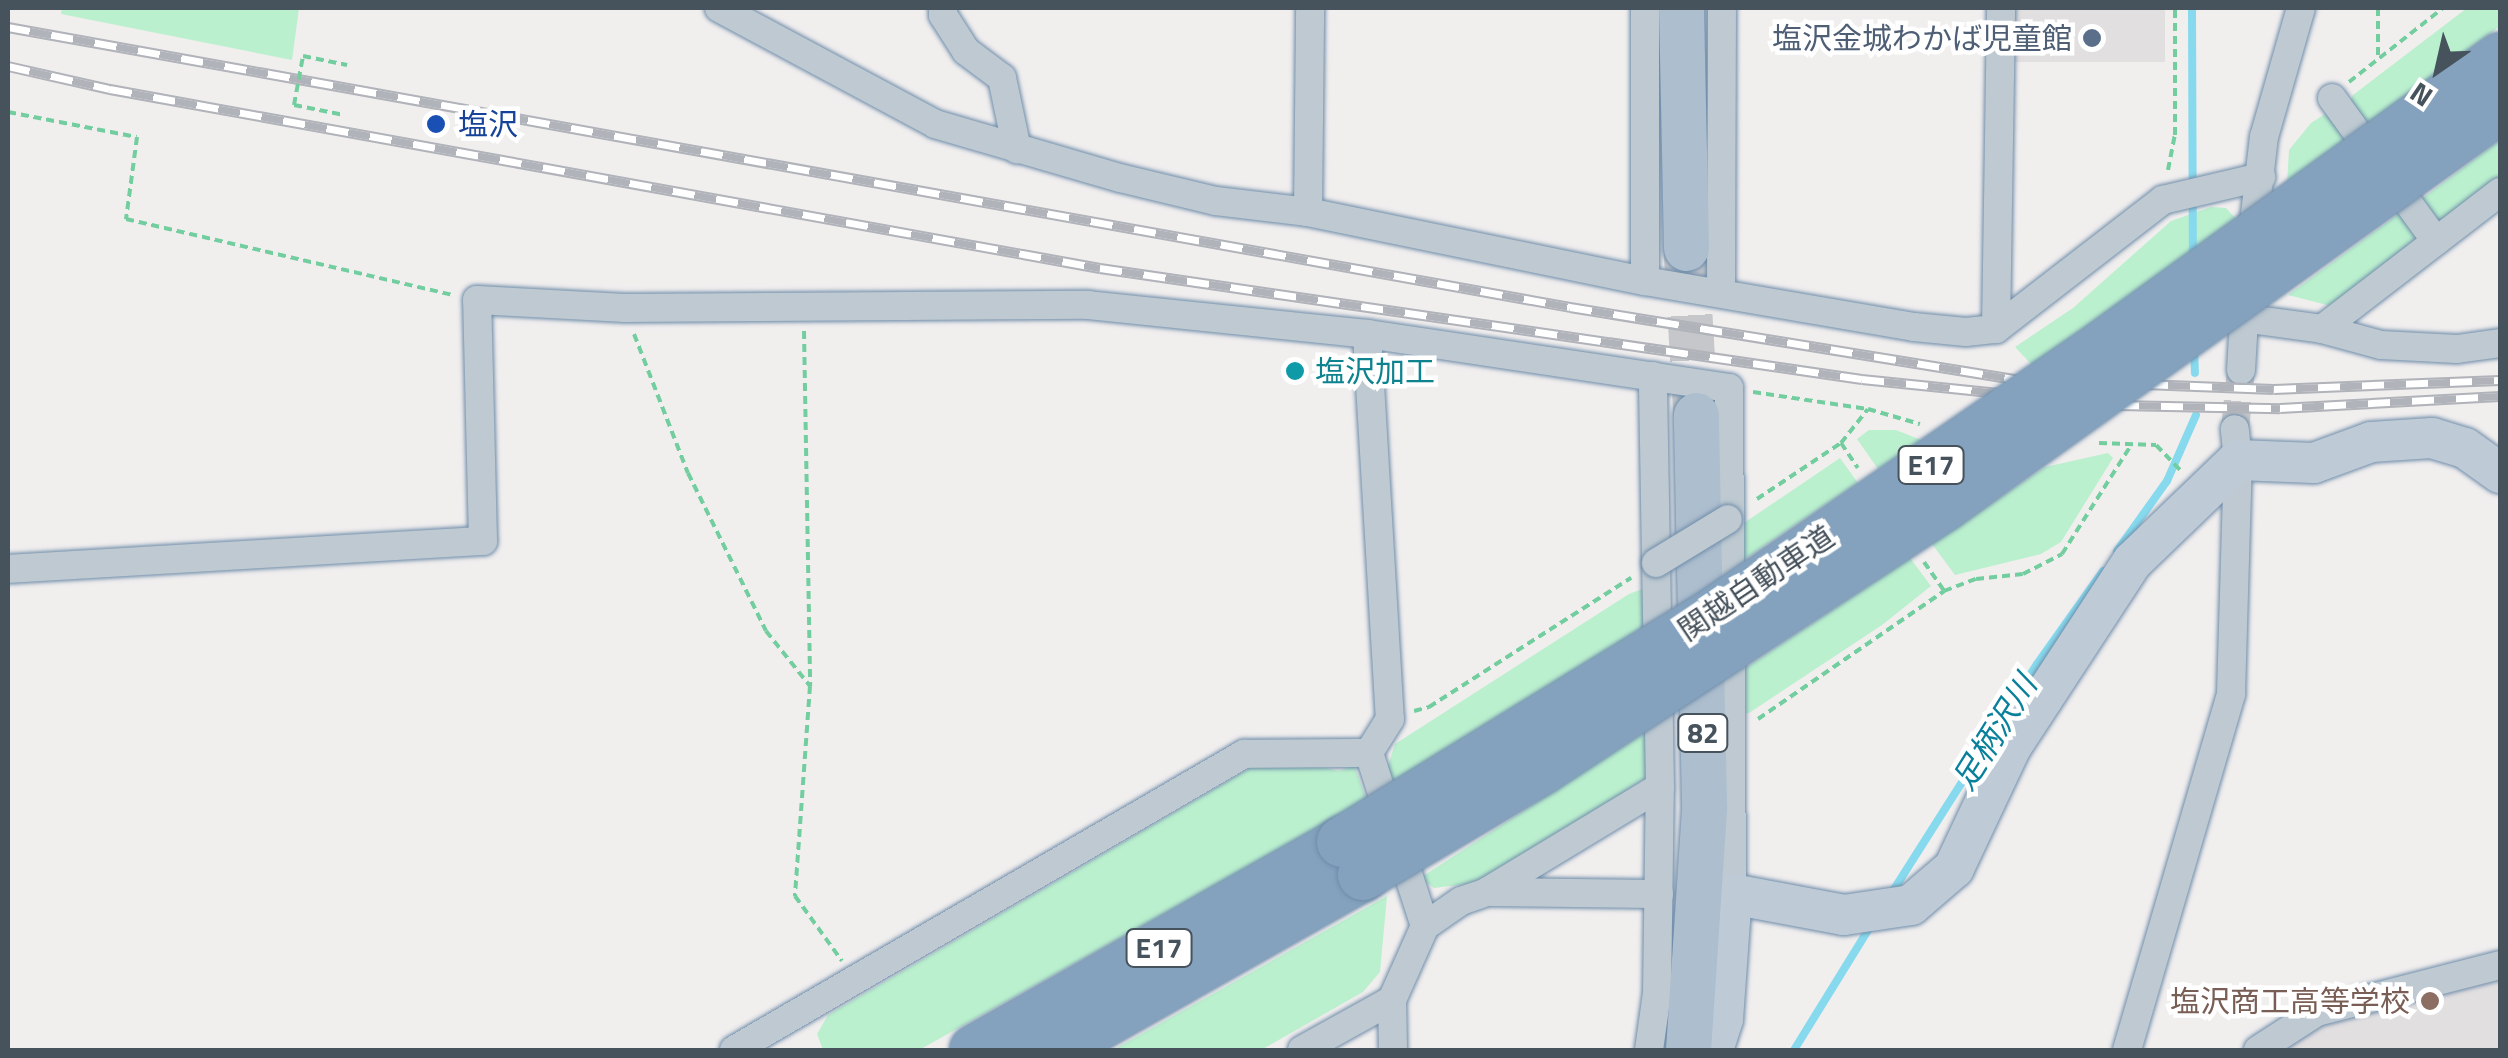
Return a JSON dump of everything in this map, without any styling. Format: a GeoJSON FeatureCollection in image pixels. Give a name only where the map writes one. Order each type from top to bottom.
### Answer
{"type":"FeatureCollection","features":[{"type":"Feature","properties":{"kind":"highway","name":"関越自動車道"},"geometry":{"type":"LineString","coordinates":[[1054,1050],[1353,859],[1524,734],[1734,600],[2117,336],[2500,58]]}},
{"type":"Feature","properties":{"kind":"highway","name":"関越自動車道"},"geometry":{"type":"LineString","coordinates":[[975,1050],[1353,859],[1542,769],[1882,548],[2184,339],[2500,108]]}},
{"type":"Feature","properties":{"kind":"main road"},"geometry":{"type":"LineString","coordinates":[[1682,8],[1686,248]]}},
{"type":"Feature","properties":{"kind":"main road","name":"82"},"geometry":{"type":"LineString","coordinates":[[1688,1050],[1704,806],[1696,415]]}},
{"type":"Feature","properties":{"kind":"main road"},"geometry":{"type":"LineString","coordinates":[[1713,1050],[1723,1019],[1732,894],[1844,915],[1911,905],[1954,868],[2011,747],[2132,562],[2236,444],[2314,462],[2371,442],[2432,438],[2465,448],[2500,472]]}},
{"type":"Feature","properties":{"kind":"street"},"geometry":{"type":"LineString","coordinates":[[719,8],[830,64],[891,103],[935,124],[1017,149],[1216,202],[1308,212],[1646,281],[1914,327],[1966,332],[1996,329],[2167,199],[2260,177]]}},
{"type":"Feature","properties":{"kind":"street"},"geometry":{"type":"LineString","coordinates":[[943,8],[942,15],[966,51],[1002,78],[1017,149]]}},
{"type":"Feature","properties":{"kind":"street"},"geometry":{"type":"LineString","coordinates":[[1308,212],[1310,8]]}},
{"type":"Feature","properties":{"kind":"street"},"geometry":{"type":"LineString","coordinates":[[1645,8],[1646,281]]}},
{"type":"Feature","properties":{"kind":"street"},"geometry":{"type":"LineString","coordinates":[[1720,293],[1722,8]]}},
{"type":"Feature","properties":{"kind":"street"},"geometry":{"type":"LineString","coordinates":[[1996,329],[2001,8]]}},
{"type":"Feature","properties":{"kind":"street"},"geometry":{"type":"LineString","coordinates":[[2242,370],[2242,318],[2264,137],[2302,8]]}},
{"type":"Feature","properties":{"kind":"street"},"geometry":{"type":"LineString","coordinates":[[2332,98],[2436,240]]}},
{"type":"Feature","properties":{"kind":"street"},"geometry":{"type":"LineString","coordinates":[[2322,329],[2500,192]]}},
{"type":"Feature","properties":{"kind":"street"},"geometry":{"type":"LineString","coordinates":[[8,569],[483,542],[477,300],[624,308],[1088,305],[1367,334],[1729,388],[1732,894]]}},
{"type":"Feature","properties":{"kind":"street"},"geometry":{"type":"LineString","coordinates":[[2242,318],[2322,329],[2381,344],[2457,349],[2500,343]]}},
{"type":"Feature","properties":{"kind":"street"},"geometry":{"type":"LineString","coordinates":[[1367,334],[1390,718],[1369,753],[1425,926]]}},
{"type":"Feature","properties":{"kind":"street"},"geometry":{"type":"LineString","coordinates":[[1648,1050],[1658,993],[1660,787],[1653,376]]}},
{"type":"Feature","properties":{"kind":"street"},"geometry":{"type":"LineString","coordinates":[[2127,1050],[2231,694],[2236,444]]}},
{"type":"Feature","properties":{"kind":"street"},"geometry":{"type":"LineString","coordinates":[[1656,563],[1728,519]]}},
{"type":"Feature","properties":{"kind":"street"},"geometry":{"type":"LineString","coordinates":[[734,1050],[771,1043],[857,980],[1244,754],[1369,753]]}},
{"type":"Feature","properties":{"kind":"street"},"geometry":{"type":"LineString","coordinates":[[1393,1050],[1392,1000],[1425,926],[1461,901],[1487,892],[1660,787]]}},
{"type":"Feature","properties":{"kind":"street"},"geometry":{"type":"LineString","coordinates":[[1487,892],[1659,894]]}},
{"type":"Feature","properties":{"kind":"street"},"geometry":{"type":"LineString","coordinates":[[2258,1050],[2317,1012],[2500,964]]}},
{"type":"Feature","properties":{"kind":"street"},"geometry":{"type":"LineString","coordinates":[[1302,1050],[1392,1000]]}},
{"type":"Feature","properties":{"kind":"path"},"geometry":{"type":"LineString","coordinates":[[2167,199],[2175,135],[2175,8]]}},
{"type":"Feature","properties":{"kind":"path"},"geometry":{"type":"LineString","coordinates":[[2378,8],[2378,55]]}},
{"type":"Feature","properties":{"kind":"path"},"geometry":{"type":"LineString","coordinates":[[2332,98],[2378,55],[2443,8]]}},
{"type":"Feature","properties":{"kind":"path"},"geometry":{"type":"LineString","coordinates":[[344,115],[294,104],[303,56],[347,65]]}},
{"type":"Feature","properties":{"kind":"path"},"geometry":{"type":"LineString","coordinates":[[8,112],[137,137],[126,219],[477,300]]}},
{"type":"Feature","properties":{"kind":"path"},"geometry":{"type":"LineString","coordinates":[[804,305],[810,686],[795,896],[857,980]]}},
{"type":"Feature","properties":{"kind":"path"},"geometry":{"type":"LineString","coordinates":[[624,308],[705,508],[766,631],[810,686]]}},
{"type":"Feature","properties":{"kind":"path"},"geometry":{"type":"LineString","coordinates":[[1728,519],[1840,443],[1868,409]]}},
{"type":"Feature","properties":{"kind":"path"},"geometry":{"type":"LineString","coordinates":[[1729,739],[1944,591],[1976,579],[2023,574],[2062,554],[2130,446]]}},
{"type":"Feature","properties":{"kind":"path"},"geometry":{"type":"LineString","coordinates":[[1390,718],[1429,707],[1656,563]]}},
{"type":"Feature","properties":{"kind":"shaded area"},"geometry":{"type":"Polygon","coordinates":[[[2011,8],[2165,8],[2165,62],[2011,62],[2011,8]]]}},
{"type":"Feature","properties":{"kind":"shaded area","name":"塩沢商工高等学校"},"geometry":{"type":"Polygon","coordinates":[[[2500,965],[2500,1050],[2259,1050],[2263,1044],[2500,965]]]}},
{"type":"Feature","properties":{"kind":"green space"},"geometry":{"type":"Polygon","coordinates":[[[62,8],[299,8],[292,60],[61,14],[62,8]]]}},
{"type":"Feature","properties":{"kind":"green space"},"geometry":{"type":"Polygon","coordinates":[[[2467,8],[2500,8],[2500,26],[2365,128],[2348,106],[2353,95],[2467,8]]]}},
{"type":"Feature","properties":{"kind":"green space"},"geometry":{"type":"Polygon","coordinates":[[[2328,112],[2349,138],[2287,184],[2289,150],[2311,123],[2328,112]]]}},
{"type":"Feature","properties":{"kind":"green space"},"geometry":{"type":"Polygon","coordinates":[[[2500,140],[2500,180],[2443,222],[2430,217],[2419,201],[2500,140]]]}},
{"type":"Feature","properties":{"kind":"green space"},"geometry":{"type":"Polygon","coordinates":[[[2211,207],[2226,208],[2237,220],[2032,365],[2015,347],[2073,308],[2171,221],[2211,207]]]}},
{"type":"Feature","properties":{"kind":"green space"},"geometry":{"type":"Polygon","coordinates":[[[2404,210],[2416,227],[2414,242],[2331,306],[2288,295],[2404,210]]]}},
{"type":"Feature","properties":{"kind":"green space"},"geometry":{"type":"Polygon","coordinates":[[[1869,430],[1896,430],[1921,440],[1878,469],[1857,439],[1869,430]]]}},
{"type":"Feature","properties":{"kind":"green space"},"geometry":{"type":"Polygon","coordinates":[[[2108,453],[2113,458],[2061,542],[2041,554],[1955,575],[1932,544],[2045,467],[2108,453]]]}},
{"type":"Feature","properties":{"kind":"green space"},"geometry":{"type":"Polygon","coordinates":[[[1840,458],[1858,483],[1736,565],[1735,529],[1840,458]]]}},
{"type":"Feature","properties":{"kind":"green space"},"geometry":{"type":"Polygon","coordinates":[[[1910,558],[1931,586],[1882,625],[1749,713],[1739,715],[1738,673],[1910,558]]]}},
{"type":"Feature","properties":{"kind":"green space"},"geometry":{"type":"Polygon","coordinates":[[[1650,586],[1651,622],[1388,788],[1386,772],[1395,744],[1629,594],[1650,586]]]}},
{"type":"Feature","properties":{"kind":"green space"},"geometry":{"type":"Polygon","coordinates":[[[1653,727],[1656,771],[1570,828],[1483,882],[1434,888],[1420,878],[1653,727]]]}},
{"type":"Feature","properties":{"kind":"green space"},"geometry":{"type":"Polygon","coordinates":[[[1305,763],[1339,771],[1354,765],[1367,801],[919,1050],[823,1050],[817,1034],[828,1015],[1252,767],[1305,763]]]}},
{"type":"Feature","properties":{"kind":"green space"},"geometry":{"type":"Polygon","coordinates":[[[1387,896],[1380,972],[1363,992],[1261,1050],[1113,1050],[1387,896]]]}},
{"type":"Feature","properties":{"kind":"waterway","name":"足柄沢川"},"geometry":{"type":"LineString","coordinates":[[2192,8],[2193,258]]}},
{"type":"Feature","properties":{"kind":"waterway","name":"足柄沢川"},"geometry":{"type":"LineString","coordinates":[[2194,347],[2195,373]]}},
{"type":"Feature","properties":{"kind":"waterway","name":"足柄沢川"},"geometry":{"type":"LineString","coordinates":[[2117,551],[2167,481],[2196,415]]}},
{"type":"Feature","properties":{"kind":"waterway","name":"足柄沢川"},"geometry":{"type":"LineString","coordinates":[[1891,894],[2037,664],[2103,571]]}},
{"type":"Feature","properties":{"kind":"waterway","name":"足柄沢川"},"geometry":{"type":"LineString","coordinates":[[1794,1050],[1870,927]]}},
{"type":"Feature","properties":{"kind":"tunnel"},"geometry":{"type":"LineString","coordinates":[[1686,248],[1696,415]]}},
{"type":"Feature","properties":{"kind":"tunnel"},"geometry":{"type":"LineString","coordinates":[[2235,429],[2241,370]]}},
{"type":"Feature","properties":{"kind":"railway"},"geometry":{"type":"LineString","coordinates":[[8,27],[1570,307],[2014,379],[2274,389],[2500,380]]}},
{"type":"Feature","properties":{"kind":"railway"},"geometry":{"type":"LineString","coordinates":[[8,66],[110,89],[1100,268],[1862,379],[2117,405],[2280,408],[2500,396]]}},
{"type":"Feature","properties":{"kind":"place","name":"塩沢金城わかば児童館"},"geometry":{"type":"Point","coordinates":[2092,38]}},
{"type":"Feature","properties":{"kind":"place","name":"塩沢"},"geometry":{"type":"Point","coordinates":[436,124]}},
{"type":"Feature","properties":{"kind":"place","name":"塩沢加工"},"geometry":{"type":"Point","coordinates":[1295,371]}},
{"type":"Feature","properties":{"kind":"place","name":"塩沢商工高等学校"},"geometry":{"type":"Point","coordinates":[2430,1001]}}]}
